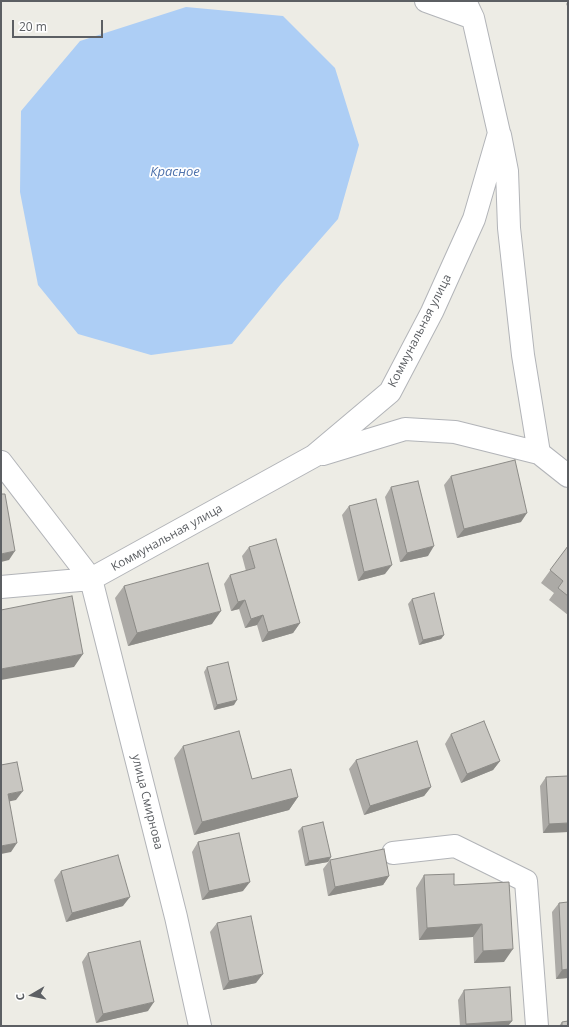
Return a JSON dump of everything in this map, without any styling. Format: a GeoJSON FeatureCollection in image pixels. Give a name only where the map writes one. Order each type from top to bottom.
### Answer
{"type":"FeatureCollection","features":[{"type":"Feature","properties":{"kind":"street"},"geometry":{"type":"LineString","coordinates":[[426,1],[469,9]]}},
{"type":"Feature","properties":{"kind":"street","name":"Коммунальная улица"},"geometry":{"type":"LineString","coordinates":[[1,587],[91,579],[314,456],[390,392],[432,312],[474,219],[499,133],[469,9]]}},
{"type":"Feature","properties":{"kind":"street"},"geometry":{"type":"LineString","coordinates":[[499,133],[507,171],[509,228],[523,355],[539,453]]}},
{"type":"Feature","properties":{"kind":"street"},"geometry":{"type":"LineString","coordinates":[[314,456],[405,429],[455,432],[539,453],[568,476]]}},
{"type":"Feature","properties":{"kind":"street"},"geometry":{"type":"LineString","coordinates":[[1,462],[91,579]]}},
{"type":"Feature","properties":{"kind":"street","name":"улица Смирнова"},"geometry":{"type":"LineString","coordinates":[[91,579],[176,917],[200,1026]]}},
{"type":"Feature","properties":{"kind":"street"},"geometry":{"type":"LineString","coordinates":[[393,853],[455,846],[526,881],[536,1026]]}},
{"type":"Feature","properties":{"kind":"water","name":"Красное"},"geometry":{"type":"Polygon","coordinates":[[[186,7],[283,16],[335,68],[359,145],[338,219],[281,284],[232,344],[151,355],[78,334],[38,285],[20,192],[21,111],[80,41],[186,7]]]}},
{"type":"Feature","properties":{"kind":"building"},"geometry":{"type":"Polygon","coordinates":[[[515,460],[527,513],[464,529],[451,476],[515,460]]]}},
{"type":"Feature","properties":{"kind":"building"},"geometry":{"type":"Polygon","coordinates":[[[418,481],[434,546],[407,553],[391,487],[418,481]]]}},
{"type":"Feature","properties":{"kind":"building"},"geometry":{"type":"Polygon","coordinates":[[[1,494],[5,494],[15,551],[1,554],[1,494]]]}},
{"type":"Feature","properties":{"kind":"building"},"geometry":{"type":"Polygon","coordinates":[[[376,499],[392,565],[364,572],[349,506],[376,499]]]}},
{"type":"Feature","properties":{"kind":"building"},"geometry":{"type":"Polygon","coordinates":[[[276,539],[300,623],[268,632],[263,615],[251,619],[245,600],[238,602],[230,575],[255,568],[249,547],[276,539]]]}},
{"type":"Feature","properties":{"kind":"building"},"geometry":{"type":"Polygon","coordinates":[[[568,546],[568,596],[558,588],[563,581],[550,570],[568,546]]]}},
{"type":"Feature","properties":{"kind":"building"},"geometry":{"type":"Polygon","coordinates":[[[208,563],[221,611],[137,633],[124,586],[208,563]]]}},
{"type":"Feature","properties":{"kind":"building"},"geometry":{"type":"Polygon","coordinates":[[[434,593],[444,635],[423,640],[412,599],[434,593]]]}},
{"type":"Feature","properties":{"kind":"building"},"geometry":{"type":"Polygon","coordinates":[[[72,596],[83,654],[1,669],[1,610],[72,596]]]}},
{"type":"Feature","properties":{"kind":"building"},"geometry":{"type":"Polygon","coordinates":[[[228,662],[237,700],[217,705],[207,667],[228,662]]]}},
{"type":"Feature","properties":{"kind":"building"},"geometry":{"type":"Polygon","coordinates":[[[484,721],[500,761],[467,774],[451,734],[484,721]]]}},
{"type":"Feature","properties":{"kind":"building"},"geometry":{"type":"Polygon","coordinates":[[[239,731],[252,779],[291,769],[298,797],[202,822],[183,746],[239,731]]]}},
{"type":"Feature","properties":{"kind":"building"},"geometry":{"type":"Polygon","coordinates":[[[417,741],[431,787],[370,806],[356,760],[417,741]]]}},
{"type":"Feature","properties":{"kind":"building"},"geometry":{"type":"Polygon","coordinates":[[[17,762],[23,791],[8,794],[17,843],[1,846],[1,765],[17,762]]]}},
{"type":"Feature","properties":{"kind":"building"},"geometry":{"type":"Polygon","coordinates":[[[568,776],[568,823],[549,824],[546,777],[568,776]]]}},
{"type":"Feature","properties":{"kind":"building"},"geometry":{"type":"Polygon","coordinates":[[[323,822],[331,857],[309,861],[302,827],[323,822]]]}},
{"type":"Feature","properties":{"kind":"building"},"geometry":{"type":"Polygon","coordinates":[[[239,833],[250,882],[209,891],[198,842],[239,833]]]}},
{"type":"Feature","properties":{"kind":"building"},"geometry":{"type":"Polygon","coordinates":[[[384,849],[389,876],[335,887],[330,860],[384,849]]]}},
{"type":"Feature","properties":{"kind":"building"},"geometry":{"type":"Polygon","coordinates":[[[118,855],[130,897],[72,913],[61,871],[118,855]]]}},
{"type":"Feature","properties":{"kind":"building"},"geometry":{"type":"Polygon","coordinates":[[[454,874],[454,885],[509,882],[513,949],[483,951],[482,924],[427,928],[424,875],[454,874]]]}},
{"type":"Feature","properties":{"kind":"building"},"geometry":{"type":"Polygon","coordinates":[[[568,902],[568,969],[562,970],[559,903],[568,902]]]}},
{"type":"Feature","properties":{"kind":"building"},"geometry":{"type":"Polygon","coordinates":[[[251,916],[263,974],[229,981],[217,923],[251,916]]]}},
{"type":"Feature","properties":{"kind":"building"},"geometry":{"type":"Polygon","coordinates":[[[140,941],[154,1002],[103,1014],[88,953],[140,941]]]}},
{"type":"Feature","properties":{"kind":"building"},"geometry":{"type":"Polygon","coordinates":[[[510,987],[512,1021],[466,1024],[464,990],[510,987]]]}},
{"type":"Feature","properties":{"kind":"building"},"geometry":{"type":"Polygon","coordinates":[[[568,1021],[568,1026],[562,1026],[562,1022],[568,1021]]]}}]}
